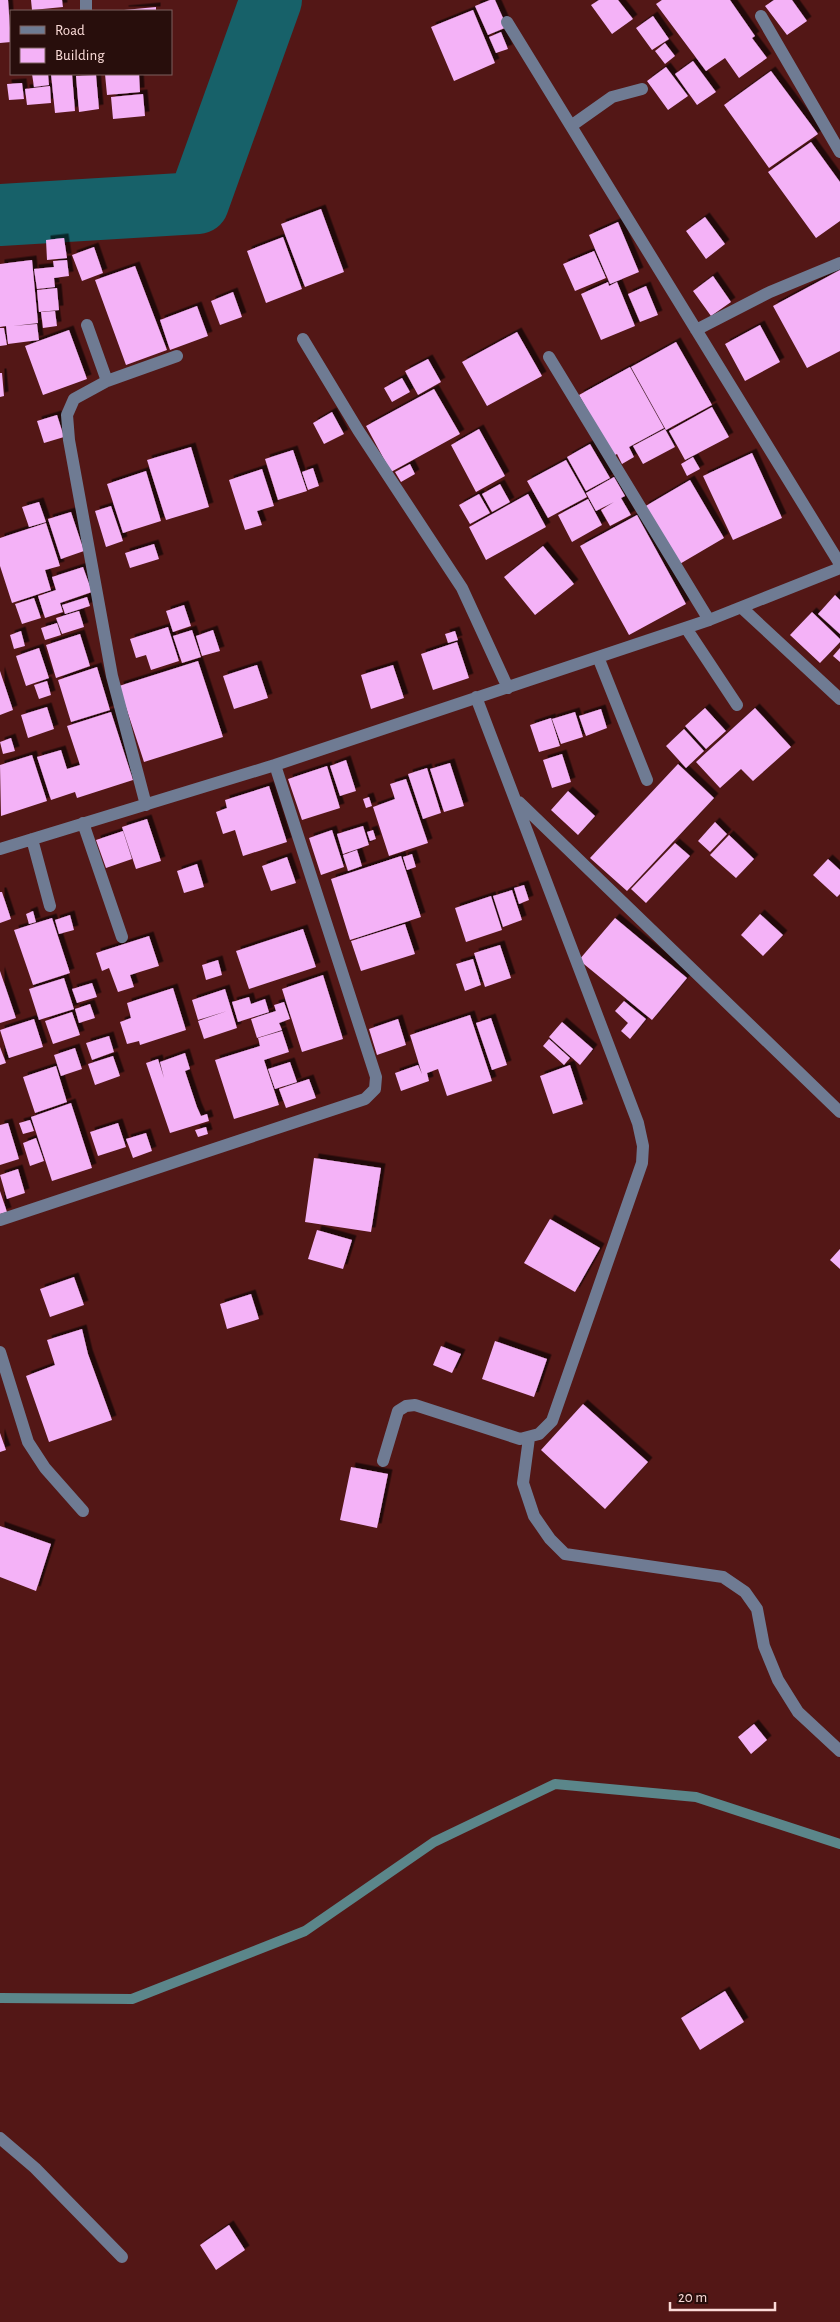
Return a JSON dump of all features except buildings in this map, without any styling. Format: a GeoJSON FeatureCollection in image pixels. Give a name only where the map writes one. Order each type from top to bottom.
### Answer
{"type":"FeatureCollection","features":[{"type":"Feature","properties":{"kind":"street"},"geometry":{"type":"LineString","coordinates":[[761,16],[840,152]]}},
{"type":"Feature","properties":{"kind":"street"},"geometry":{"type":"LineString","coordinates":[[0,849],[275,765],[508,688],[742,608],[840,566],[507,22]]}},
{"type":"Feature","properties":{"kind":"street"},"geometry":{"type":"LineString","coordinates":[[571,126],[612,97],[642,89]]}},
{"type":"Feature","properties":{"kind":"street"},"geometry":{"type":"LineString","coordinates":[[696,330],[770,292],[840,263]]}},
{"type":"Feature","properties":{"kind":"street"},"geometry":{"type":"LineString","coordinates":[[87,325],[107,380]]}},
{"type":"Feature","properties":{"kind":"street"},"geometry":{"type":"LineString","coordinates":[[303,339],[358,430],[462,588],[508,688]]}},
{"type":"Feature","properties":{"kind":"street"},"geometry":{"type":"LineString","coordinates":[[146,804],[112,676],[69,440],[67,415],[74,399],[107,380],[177,356]]}},
{"type":"Feature","properties":{"kind":"street"},"geometry":{"type":"LineString","coordinates":[[549,357],[709,620]]}},
{"type":"Feature","properties":{"kind":"street"},"geometry":{"type":"LineString","coordinates":[[742,608],[840,699]]}},
{"type":"Feature","properties":{"kind":"street"},"geometry":{"type":"LineString","coordinates":[[686,628],[737,705]]}},
{"type":"Feature","properties":{"kind":"street"},"geometry":{"type":"LineString","coordinates":[[598,657],[647,780]]}},
{"type":"Feature","properties":{"kind":"street"},"geometry":{"type":"LineString","coordinates":[[383,1461],[398,1412],[406,1406],[415,1405],[520,1439],[539,1434],[552,1421],[642,1163],[643,1146],[638,1123],[476,697]]}},
{"type":"Feature","properties":{"kind":"street"},"geometry":{"type":"LineString","coordinates":[[0,1220],[366,1099],[375,1089],[376,1077],[275,765]]}},
{"type":"Feature","properties":{"kind":"street"},"geometry":{"type":"LineString","coordinates":[[516,799],[840,1112]]}},
{"type":"Feature","properties":{"kind":"street"},"geometry":{"type":"LineString","coordinates":[[84,823],[122,937]]}},
{"type":"Feature","properties":{"kind":"street"},"geometry":{"type":"LineString","coordinates":[[32,839],[50,906]]}},
{"type":"Feature","properties":{"kind":"street"},"geometry":{"type":"LineString","coordinates":[[0,1352],[28,1442],[45,1468],[83,1512]]}},
{"type":"Feature","properties":{"kind":"street"},"geometry":{"type":"LineString","coordinates":[[529,1438],[523,1483],[534,1516],[560,1549],[565,1554],[723,1577],[745,1592],[756,1609],[764,1646],[778,1680],[798,1712],[840,1751]]}},
{"type":"Feature","properties":{"kind":"street"},"geometry":{"type":"LineString","coordinates":[[0,2138],[35,2168],[122,2257]]}},
{"type":"Feature","properties":{"kind":"waterway"},"geometry":{"type":"LineString","coordinates":[[0,215],[198,203],[271,0]]}},
{"type":"Feature","properties":{"kind":"waterway"},"geometry":{"type":"LineString","coordinates":[[0,1998],[132,1999],[305,1931],[434,1842],[555,1784],[696,1797],[840,1844]]}}]}
